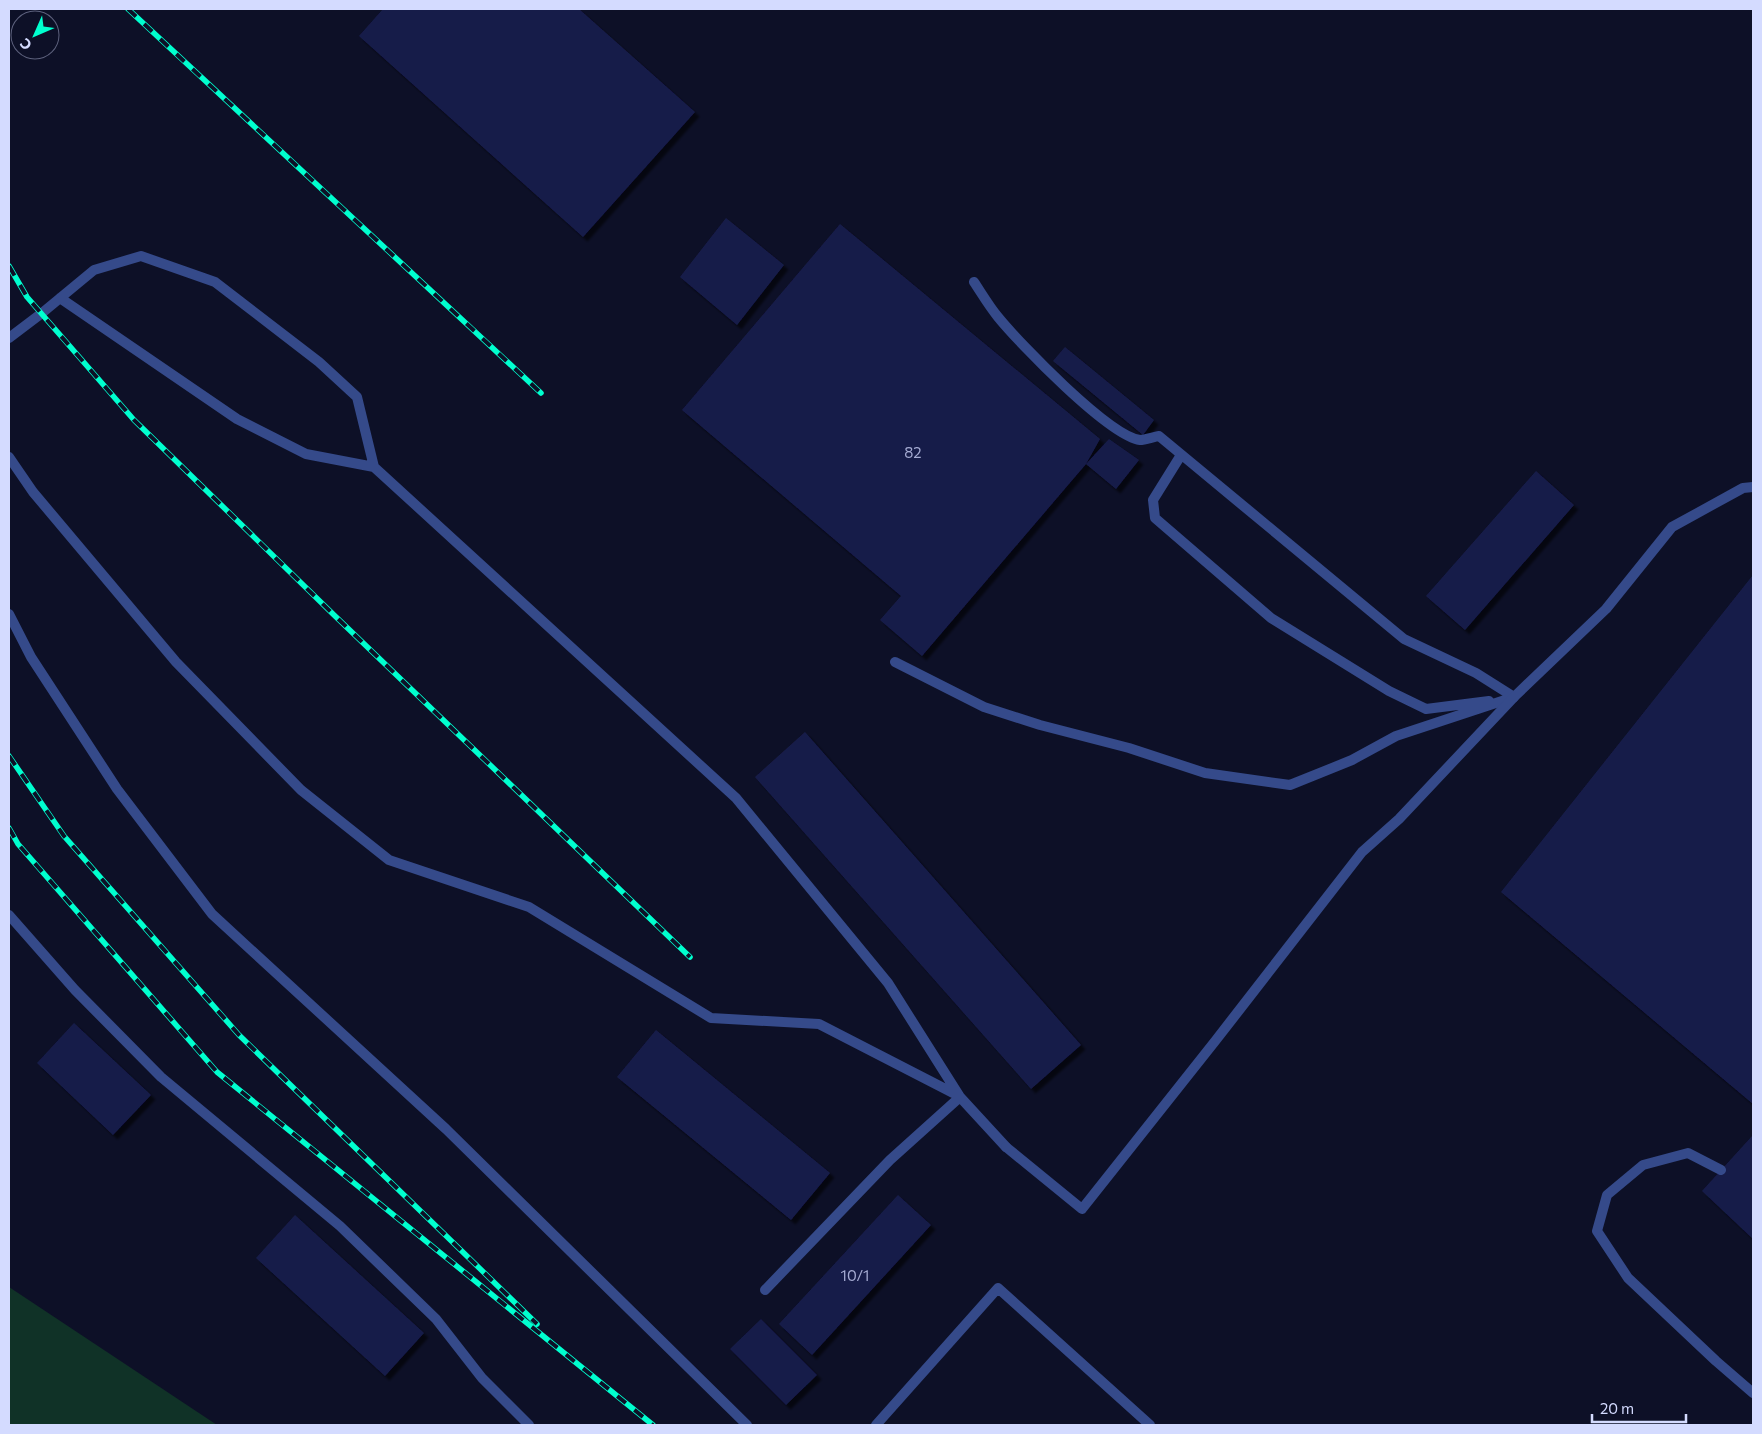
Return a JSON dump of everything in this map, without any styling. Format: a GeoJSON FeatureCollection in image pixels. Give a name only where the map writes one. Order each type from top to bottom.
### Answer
{"type":"FeatureCollection","features":[{"type":"Feature","properties":{"kind":"street"},"geometry":{"type":"LineString","coordinates":[[9,338],[94,270],[140,256],[215,282],[319,362],[357,397],[374,467]]}},
{"type":"Feature","properties":{"kind":"street"},"geometry":{"type":"LineString","coordinates":[[974,282],[998,317],[1075,396],[1125,435],[1141,440],[1159,436],[1404,638],[1476,672],[1514,697]]}},
{"type":"Feature","properties":{"kind":"street"},"geometry":{"type":"LineString","coordinates":[[60,298],[237,419],[306,454],[374,467],[736,798],[888,984],[960,1097],[1006,1147],[1082,1209],[1362,852],[1400,819],[1514,697],[1606,609],[1672,527],[1743,488],[1753,487]]}},
{"type":"Feature","properties":{"kind":"street"},"geometry":{"type":"LineString","coordinates":[[1181,455],[1153,500],[1155,518],[1271,618],[1389,691],[1426,709],[1514,697]]}},
{"type":"Feature","properties":{"kind":"street"},"geometry":{"type":"LineString","coordinates":[[9,457],[33,492],[176,662],[301,790],[389,860],[529,907],[711,1018],[819,1024],[960,1097]]}},
{"type":"Feature","properties":{"kind":"street"},"geometry":{"type":"LineString","coordinates":[[9,614],[31,656],[117,789],[212,914],[446,1129],[747,1425]]}},
{"type":"Feature","properties":{"kind":"street"},"geometry":{"type":"LineString","coordinates":[[895,662],[984,707],[1031,722],[1129,748],[1205,773],[1290,785],[1352,760],[1396,736],[1514,697]]}},
{"type":"Feature","properties":{"kind":"street"},"geometry":{"type":"LineString","coordinates":[[9,915],[75,990],[161,1077],[340,1226],[436,1319],[482,1378],[529,1425]]}},
{"type":"Feature","properties":{"kind":"street"},"geometry":{"type":"LineString","coordinates":[[764,1290],[890,1160],[960,1097]]}},
{"type":"Feature","properties":{"kind":"street"},"geometry":{"type":"LineString","coordinates":[[1721,1170],[1688,1153],[1643,1166],[1607,1195],[1597,1231],[1628,1278],[1716,1361],[1753,1393]]}},
{"type":"Feature","properties":{"kind":"street"},"geometry":{"type":"LineString","coordinates":[[876,1425],[998,1288],[1150,1425]]}},
{"type":"Feature","properties":{"kind":"green space"},"geometry":{"type":"Polygon","coordinates":[[[9,1287],[217,1425],[9,1425],[9,1287]]]}},
{"type":"Feature","properties":{"kind":"building"},"geometry":{"type":"Polygon","coordinates":[[[383,9],[579,9],[695,112],[583,237],[359,36],[383,9]]]}},
{"type":"Feature","properties":{"kind":"building"},"geometry":{"type":"Polygon","coordinates":[[[726,218],[784,265],[737,325],[680,277],[726,218]]]}},
{"type":"Feature","properties":{"kind":"building"},"geometry":{"type":"Polygon","coordinates":[[[840,224],[1100,439],[1086,464],[922,656],[880,620],[901,596],[682,410],[840,224]]]}},
{"type":"Feature","properties":{"kind":"building"},"geometry":{"type":"Polygon","coordinates":[[[1065,347],[1154,420],[1143,435],[1053,361],[1065,347]]]}},
{"type":"Feature","properties":{"kind":"building"},"geometry":{"type":"Polygon","coordinates":[[[1109,439],[1139,460],[1116,489],[1086,464],[1109,439]]]}},
{"type":"Feature","properties":{"kind":"building"},"geometry":{"type":"Polygon","coordinates":[[[1536,471],[1574,505],[1465,630],[1426,596],[1536,471]]]}},
{"type":"Feature","properties":{"kind":"building"},"geometry":{"type":"Polygon","coordinates":[[[1753,575],[1753,1104],[1501,892],[1753,575]]]}},
{"type":"Feature","properties":{"kind":"building"},"geometry":{"type":"Polygon","coordinates":[[[805,732],[1081,1045],[1031,1089],[755,777],[805,732]]]}},
{"type":"Feature","properties":{"kind":"building"},"geometry":{"type":"Polygon","coordinates":[[[74,1023],[151,1095],[113,1135],[37,1063],[74,1023]]]}},
{"type":"Feature","properties":{"kind":"building"},"geometry":{"type":"Polygon","coordinates":[[[656,1030],[830,1173],[791,1220],[617,1077],[656,1030]]]}},
{"type":"Feature","properties":{"kind":"building"},"geometry":{"type":"Polygon","coordinates":[[[1753,1135],[1753,1239],[1702,1191],[1753,1135]]]}},
{"type":"Feature","properties":{"kind":"building"},"geometry":{"type":"Polygon","coordinates":[[[898,1195],[931,1225],[812,1355],[779,1324],[898,1195]]]}},
{"type":"Feature","properties":{"kind":"building"},"geometry":{"type":"Polygon","coordinates":[[[295,1215],[424,1333],[385,1376],[256,1258],[295,1215]]]}},
{"type":"Feature","properties":{"kind":"building"},"geometry":{"type":"Polygon","coordinates":[[[761,1319],[817,1375],[786,1405],[730,1349],[761,1319]]]}},
{"type":"Feature","properties":{"kind":"railway"},"geometry":{"type":"LineString","coordinates":[[128,9],[541,393]]}},
{"type":"Feature","properties":{"kind":"railway"},"geometry":{"type":"LineString","coordinates":[[9,266],[27,297],[134,420],[690,957]]}},
{"type":"Feature","properties":{"kind":"railway"},"geometry":{"type":"LineString","coordinates":[[9,756],[64,836],[239,1035],[537,1324]]}},
{"type":"Feature","properties":{"kind":"railway"},"geometry":{"type":"LineString","coordinates":[[9,828],[18,844],[217,1072],[653,1425]]}}]}
